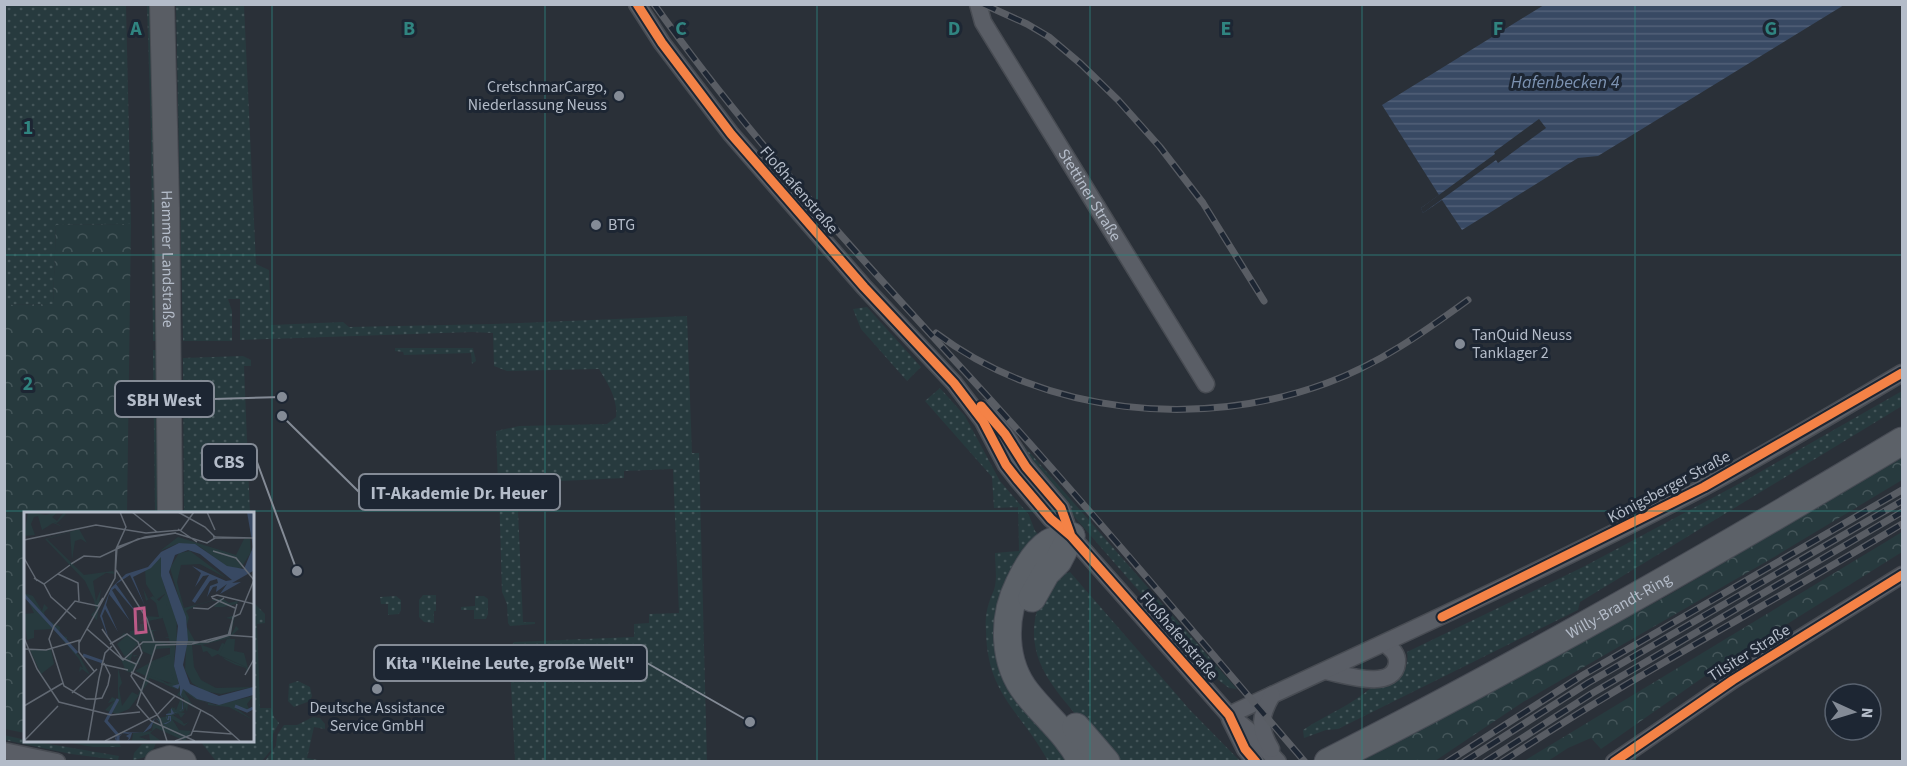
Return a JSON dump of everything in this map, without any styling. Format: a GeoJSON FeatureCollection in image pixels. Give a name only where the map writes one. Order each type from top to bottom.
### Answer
{"type":"FeatureCollection","features":[{"type":"Feature","properties":{"kind":"main road","name":"Willy-Brandt-Ring"},"geometry":{"type":"LineString","coordinates":[[1328,762],[1566,637],[1902,441]]}},
{"type":"Feature","properties":{"kind":"main road"},"geometry":{"type":"LineString","coordinates":[[1071,536],[1048,543],[1023,576],[1014,592],[1007,631],[1009,651],[1020,682],[1072,745],[1082,762]]}},
{"type":"Feature","properties":{"kind":"main road"},"geometry":{"type":"LineString","coordinates":[[1071,536],[1058,561],[1046,573],[1032,597],[1025,623],[1024,642],[1028,660],[1044,691],[1106,762]]}},
{"type":"Feature","properties":{"kind":"street","name":"Hammer Landstraße"},"geometry":{"type":"LineString","coordinates":[[162,4],[170,512]]}},
{"type":"Feature","properties":{"kind":"street","name":"Floßhafenstraße"},"geometry":{"type":"LineString","coordinates":[[637,4],[662,43],[731,134],[864,287],[954,383],[983,422],[1006,465],[1051,519],[1071,536],[1229,715],[1279,762]]}},
{"type":"Feature","properties":{"kind":"street","name":"Stettiner Straße"},"geometry":{"type":"LineString","coordinates":[[978,4],[983,22],[1206,384]]}},
{"type":"Feature","properties":{"kind":"street","name":"Königsberger Straße"},"geometry":{"type":"LineString","coordinates":[[1229,715],[1502,588],[1704,487],[1902,373]]}},
{"type":"Feature","properties":{"kind":"street","name":"Tilsiter Straße"},"geometry":{"type":"LineString","coordinates":[[1614,762],[1733,680],[1902,575]]}},
{"type":"Feature","properties":{"kind":"street"},"geometry":{"type":"LineString","coordinates":[[1325,671],[1370,680],[1388,677],[1397,665],[1393,649],[1385,644]]}},
{"type":"Feature","properties":{"kind":"street","name":"Floßhafenstraße"},"geometry":{"type":"LineString","coordinates":[[1272,695],[1263,712],[1261,725],[1266,741],[1279,762]]}},
{"type":"Feature","properties":{"kind":"street","name":"Floßhafenstraße"},"geometry":{"type":"LineString","coordinates":[[1229,715],[1245,749],[1256,762]]}},
{"type":"Feature","properties":{"kind":"street"},"geometry":{"type":"LineString","coordinates":[[4,751],[57,762]]}},
{"type":"Feature","properties":{"kind":"green space"},"geometry":{"type":"Polygon","coordinates":[[[4,5],[126,5],[131,224],[56,225],[53,304],[5,305],[4,5]]]}},
{"type":"Feature","properties":{"kind":"green space"},"geometry":{"type":"Polygon","coordinates":[[[147,5],[153,5],[160,341],[153,341],[147,5]]]}},
{"type":"Feature","properties":{"kind":"green space"},"geometry":{"type":"Polygon","coordinates":[[[176,5],[244,5],[256,264],[269,270],[271,325],[343,322],[349,327],[493,324],[687,316],[692,453],[699,453],[707,761],[515,761],[509,648],[514,642],[634,637],[634,624],[649,623],[649,614],[679,613],[673,469],[624,471],[624,478],[498,484],[496,431],[519,426],[607,424],[616,417],[614,398],[599,369],[507,371],[494,366],[493,333],[240,340],[240,299],[228,299],[232,311],[232,341],[183,341],[176,5]]]}},
{"type":"Feature","properties":{"kind":"green space"},"geometry":{"type":"Polygon","coordinates":[[[131,224],[127,512],[24,512],[24,733],[5,729],[5,305],[53,304],[56,225],[131,224]]]}},
{"type":"Feature","properties":{"kind":"green space"},"geometry":{"type":"Polygon","coordinates":[[[867,307],[921,367],[907,381],[861,329],[853,309],[867,307]]]}},
{"type":"Feature","properties":{"kind":"green space"},"geometry":{"type":"Polygon","coordinates":[[[395,348],[473,348],[476,361],[472,364],[471,353],[404,355],[403,352],[395,351],[395,348]]]}},
{"type":"Feature","properties":{"kind":"green space"},"geometry":{"type":"Polygon","coordinates":[[[153,350],[160,350],[161,512],[155,512],[153,350]]]}},
{"type":"Feature","properties":{"kind":"green space"},"geometry":{"type":"Polygon","coordinates":[[[243,356],[251,360],[251,366],[244,366],[250,512],[184,512],[183,358],[243,356]]]}},
{"type":"Feature","properties":{"kind":"green space"},"geometry":{"type":"Polygon","coordinates":[[[940,388],[965,416],[1000,481],[1029,515],[1035,531],[1041,537],[1000,609],[1072,761],[1048,761],[1007,701],[992,671],[986,624],[987,609],[996,582],[995,553],[1019,551],[1018,507],[994,508],[992,477],[925,401],[940,388]]]}},
{"type":"Feature","properties":{"kind":"green space"},"geometry":{"type":"Polygon","coordinates":[[[1902,391],[1902,406],[1580,602],[1578,610],[1338,729],[1326,730],[1304,738],[1303,730],[1356,699],[1373,686],[1388,684],[1399,678],[1406,667],[1407,652],[1583,567],[1746,480],[1902,391]]]}},
{"type":"Feature","properties":{"kind":"green space"},"geometry":{"type":"Polygon","coordinates":[[[1016,437],[1237,689],[1229,688],[1213,676],[1030,466],[1016,437]]]}},
{"type":"Feature","properties":{"kind":"green space"},"geometry":{"type":"Polygon","coordinates":[[[1902,458],[1902,480],[1769,560],[1523,702],[1435,761],[1362,761],[1667,596],[1902,458]]]}},
{"type":"Feature","properties":{"kind":"green space"},"geometry":{"type":"Polygon","coordinates":[[[517,490],[523,622],[535,622],[535,624],[510,626],[507,604],[502,592],[499,491],[517,490]]]}},
{"type":"Feature","properties":{"kind":"green space"},"geometry":{"type":"Polygon","coordinates":[[[1902,532],[1902,552],[1712,671],[1601,749],[1591,738],[1568,748],[1548,761],[1524,761],[1902,532]]]}},
{"type":"Feature","properties":{"kind":"green space"},"geometry":{"type":"Polygon","coordinates":[[[1070,572],[1190,710],[1240,761],[1117,761],[1058,692],[1042,668],[1037,655],[1034,626],[1038,606],[1054,577],[1070,572]]]}},
{"type":"Feature","properties":{"kind":"green space"},"geometry":{"type":"Polygon","coordinates":[[[423,595],[436,595],[434,623],[424,622],[419,617],[419,600],[423,595]]]}},
{"type":"Feature","properties":{"kind":"green space"},"geometry":{"type":"Polygon","coordinates":[[[396,596],[401,600],[401,610],[399,614],[388,615],[388,604],[381,604],[380,597],[396,596]]]}},
{"type":"Feature","properties":{"kind":"green space"},"geometry":{"type":"Polygon","coordinates":[[[475,596],[484,596],[488,599],[486,619],[474,619],[474,610],[461,610],[461,607],[475,606],[475,596]]]}},
{"type":"Feature","properties":{"kind":"green space"},"geometry":{"type":"Polygon","coordinates":[[[255,604],[265,614],[265,623],[257,624],[260,708],[271,708],[279,723],[273,734],[271,750],[262,761],[216,761],[201,742],[254,742],[255,604]]]}},
{"type":"Feature","properties":{"kind":"green space"},"geometry":{"type":"Polygon","coordinates":[[[298,681],[310,687],[312,696],[310,701],[294,707],[288,701],[289,684],[298,681]]]}},
{"type":"Feature","properties":{"kind":"green space"},"geometry":{"type":"Polygon","coordinates":[[[313,717],[320,718],[325,724],[325,729],[314,727],[307,758],[324,761],[265,761],[276,746],[277,735],[284,725],[297,725],[313,717]]]}},
{"type":"Feature","properties":{"kind":"green space"},"geometry":{"type":"Polygon","coordinates":[[[4,735],[24,740],[24,742],[38,742],[119,756],[118,760],[71,754],[5,740],[4,735]]]}},
{"type":"Feature","properties":{"kind":"green space"},"geometry":{"type":"Polygon","coordinates":[[[66,742],[118,742],[121,747],[93,747],[66,742]]]}},
{"type":"Feature","properties":{"kind":"green space"},"geometry":{"type":"Polygon","coordinates":[[[156,743],[147,756],[133,760],[134,753],[142,744],[156,743]]]}},
{"type":"Feature","properties":{"kind":"water","name":"Hafenbecken 4"},"geometry":{"type":"Polygon","coordinates":[[[1544,5],[1844,5],[1598,156],[1578,158],[1462,230],[1442,200],[1423,213],[1421,208],[1439,195],[1382,105],[1544,5]]]}},
{"type":"Feature","properties":{"kind":"pier"},"geometry":{"type":"Polygon","coordinates":[[[1539,119],[1546,128],[1498,163],[1496,160],[1423,213],[1421,208],[1539,119]]]}},
{"type":"Feature","properties":{"kind":"railway"},"geometry":{"type":"LineString","coordinates":[[654,4],[692,56],[773,157],[1069,488],[1305,762]]}},
{"type":"Feature","properties":{"kind":"railway"},"geometry":{"type":"LineString","coordinates":[[983,4],[1049,37],[1118,100],[1160,147],[1203,203],[1264,301]]}},
{"type":"Feature","properties":{"kind":"railway"},"geometry":{"type":"LineString","coordinates":[[936,333],[979,361],[1025,382],[1074,397],[1125,406],[1176,409],[1228,407],[1278,398],[1327,383],[1365,367],[1435,324],[1468,300]]}},
{"type":"Feature","properties":{"kind":"railway"},"geometry":{"type":"LineString","coordinates":[[1447,762],[1583,675],[1902,490]]}},
{"type":"Feature","properties":{"kind":"railway"},"geometry":{"type":"LineString","coordinates":[[1464,762],[1588,683],[1902,501]]}},
{"type":"Feature","properties":{"kind":"railway"},"geometry":{"type":"LineString","coordinates":[[1485,762],[1591,694],[1902,512]]}},
{"type":"Feature","properties":{"kind":"railway"},"geometry":{"type":"LineString","coordinates":[[1502,762],[1651,670],[1902,524]]}},
{"type":"Feature","properties":{"kind":"cycle path"},"geometry":{"type":"LineString","coordinates":[[637,4],[662,43],[731,134],[864,287],[954,383],[983,421],[1006,465],[1017,479],[1051,519],[1071,536],[1229,715],[1245,749],[1256,762]]}},
{"type":"Feature","properties":{"kind":"cycle path"},"geometry":{"type":"LineString","coordinates":[[1442,617],[1704,487],[1902,373]]}},
{"type":"Feature","properties":{"kind":"cycle path"},"geometry":{"type":"LineString","coordinates":[[981,406],[1005,434],[1026,467],[1061,508],[1070,533]]}},
{"type":"Feature","properties":{"kind":"cycle path"},"geometry":{"type":"LineString","coordinates":[[1614,762],[1733,680],[1902,575]]}},
{"type":"Feature","properties":{"kind":"place","name":"CretschmarCargo, Niederlassung Neuss"},"geometry":{"type":"Point","coordinates":[619,96]}},
{"type":"Feature","properties":{"kind":"place","name":"BTG"},"geometry":{"type":"Point","coordinates":[596,225]}},
{"type":"Feature","properties":{"kind":"place","name":"TanQuid Neuss Tanklager 2"},"geometry":{"type":"Point","coordinates":[1460,344]}},
{"type":"Feature","properties":{"kind":"place","name":"SBH West"},"geometry":{"type":"Point","coordinates":[282,397]}},
{"type":"Feature","properties":{"kind":"place","name":"IT-Akademie Dr. Heuer"},"geometry":{"type":"Point","coordinates":[282,416]}},
{"type":"Feature","properties":{"kind":"place","name":"CBS"},"geometry":{"type":"Point","coordinates":[297,571]}},
{"type":"Feature","properties":{"kind":"place","name":"Deutsche Assistance Service GmbH"},"geometry":{"type":"Point","coordinates":[377,689]}},
{"type":"Feature","properties":{"kind":"place","name":"Kita \"Kleine Leute, große Welt\""},"geometry":{"type":"Point","coordinates":[750,722]}}]}
